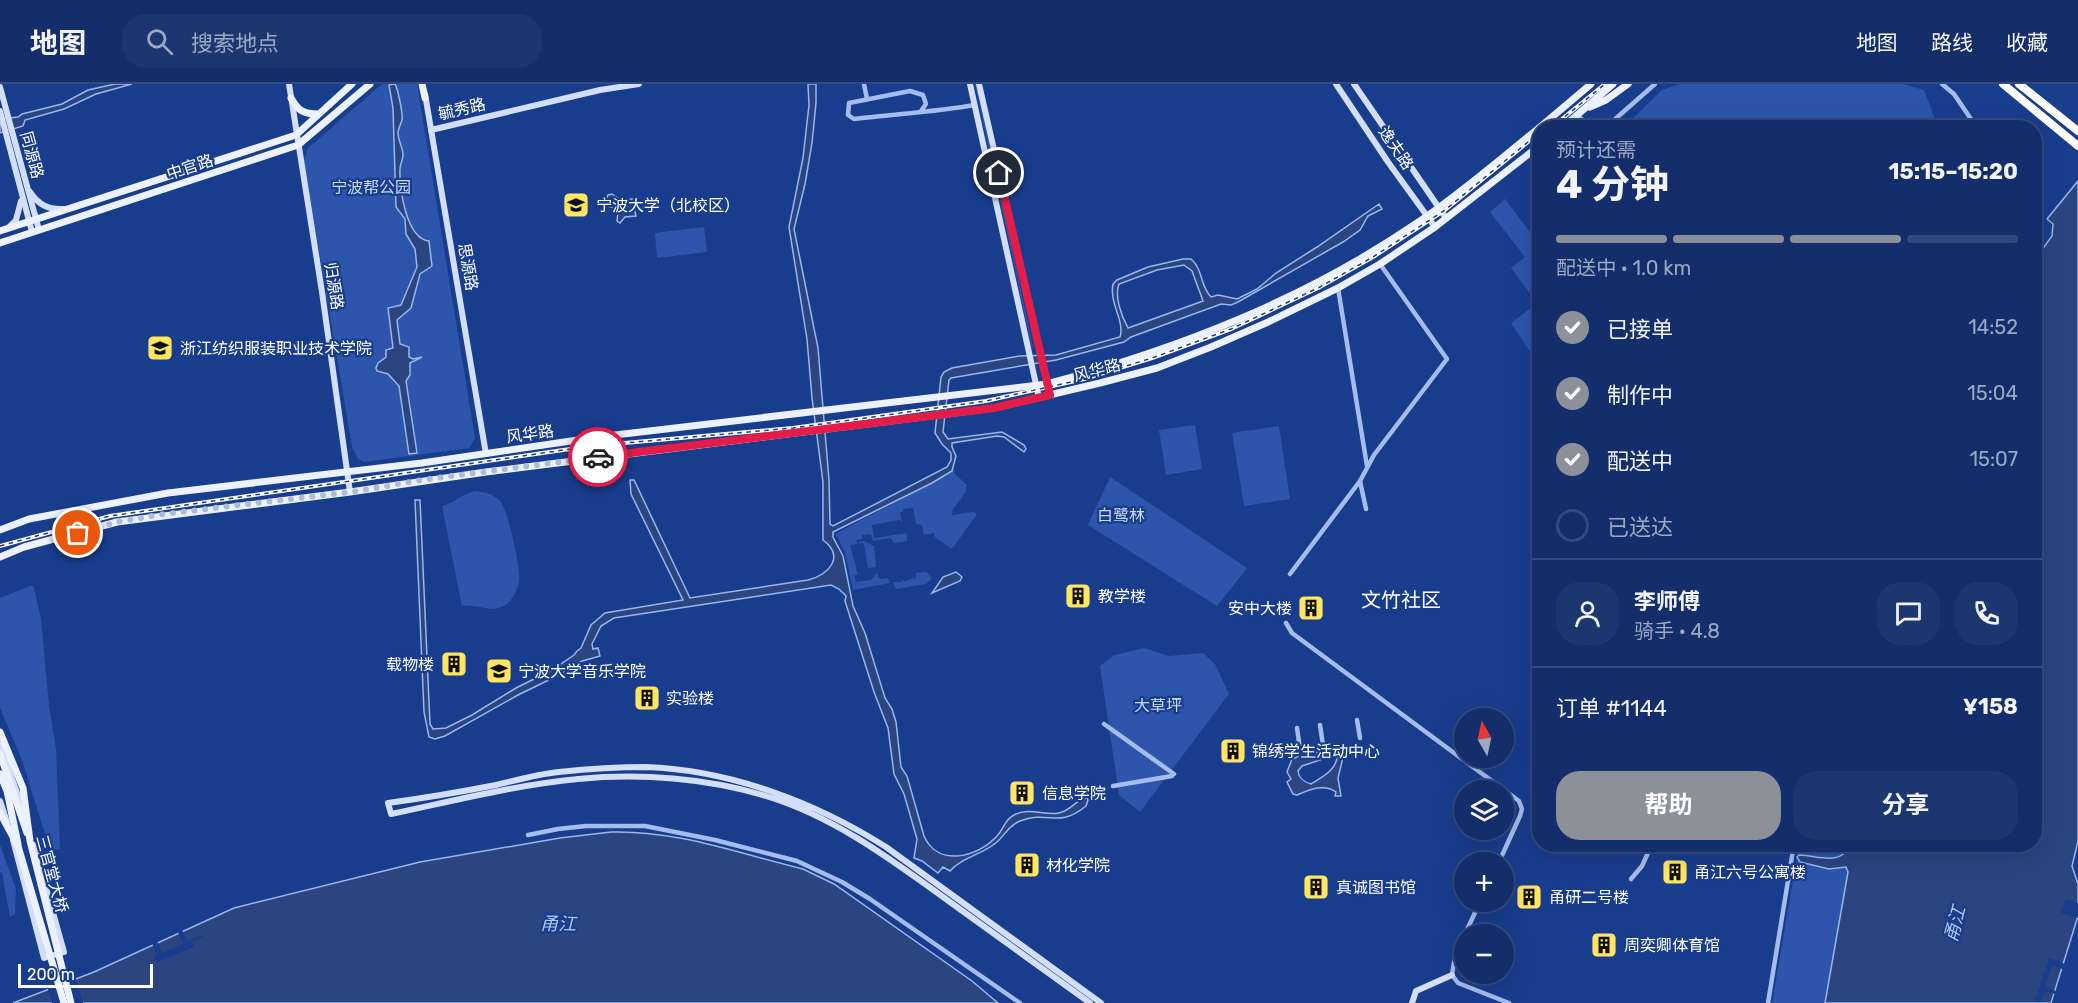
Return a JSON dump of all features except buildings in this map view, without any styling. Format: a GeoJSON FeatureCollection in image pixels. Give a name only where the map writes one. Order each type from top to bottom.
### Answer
{"type":"FeatureCollection","features":[{"type":"Feature","properties":{"kind":"highway"},"geometry":{"type":"LineString","coordinates":[[2002,84],[2078,146]]}},
{"type":"Feature","properties":{"kind":"highway"},"geometry":{"type":"LineString","coordinates":[[2019,84],[2078,131]]}},
{"type":"Feature","properties":{"kind":"main road","name":"中官路"},"geometry":{"type":"LineString","coordinates":[[3,230],[296,135],[352,84]]}},
{"type":"Feature","properties":{"kind":"main road","name":"中官路"},"geometry":{"type":"LineString","coordinates":[[0,243],[298,145],[370,84]]}},
{"type":"Feature","properties":{"kind":"main road"},"geometry":{"type":"LineString","coordinates":[[423,84],[425,98]]}},
{"type":"Feature","properties":{"kind":"main road","name":"风华路"},"geometry":{"type":"LineString","coordinates":[[1548,120],[1589,84]]}},
{"type":"Feature","properties":{"kind":"main road"},"geometry":{"type":"LineString","coordinates":[[1573,120],[1613,84]]}},
{"type":"Feature","properties":{"kind":"main road"},"geometry":{"type":"LineString","coordinates":[[1585,109],[1606,100],[1628,84]]}},
{"type":"Feature","properties":{"kind":"main road"},"geometry":{"type":"LineString","coordinates":[[291,98],[301,111],[318,114]]}},
{"type":"Feature","properties":{"kind":"main road","name":"风华路"},"geometry":{"type":"LineString","coordinates":[[0,530],[29,519],[168,493],[348,472],[598,437],[1035,382],[1047,384],[1096,371],[1184,342],[1262,311],[1334,274],[1427,216],[1532,133]]}},
{"type":"Feature","properties":{"kind":"main road","name":"风华路"},"geometry":{"type":"LineString","coordinates":[[0,557],[117,522],[350,492],[475,473],[994,408],[1157,368],[1266,323],[1338,288],[1380,264],[1446,218],[1532,151]]}},
{"type":"Feature","properties":{"kind":"main road"},"geometry":{"type":"LineString","coordinates":[[0,732],[22,788],[30,841]]}},
{"type":"Feature","properties":{"kind":"main road","name":"三官堂大桥"},"geometry":{"type":"LineString","coordinates":[[0,754],[30,841],[71,1003]]}},
{"type":"Feature","properties":{"kind":"main road","name":"三官堂大桥"},"geometry":{"type":"LineString","coordinates":[[0,774],[7,790],[18,846],[64,1003]]}},
{"type":"Feature","properties":{"kind":"main road"},"geometry":{"type":"LineString","coordinates":[[0,813],[18,846]]}},
{"type":"Feature","properties":{"kind":"street","name":"归源路"},"geometry":{"type":"LineString","coordinates":[[289,84],[350,492]]}},
{"type":"Feature","properties":{"kind":"street","name":"毓秀路"},"geometry":{"type":"LineString","coordinates":[[430,130],[600,90],[639,84]]}},
{"type":"Feature","properties":{"kind":"street"},"geometry":{"type":"LineString","coordinates":[[864,84],[867,99]]}},
{"type":"Feature","properties":{"kind":"street"},"geometry":{"type":"LineString","coordinates":[[970,84],[1039,398]]}},
{"type":"Feature","properties":{"kind":"street"},"geometry":{"type":"LineString","coordinates":[[980,84],[1038,350],[1050,395]]}},
{"type":"Feature","properties":{"kind":"street","name":"逸夫路"},"geometry":{"type":"LineString","coordinates":[[1336,84],[1435,226]]}},
{"type":"Feature","properties":{"kind":"street","name":"逸夫路"},"geometry":{"type":"LineString","coordinates":[[1354,84],[1446,218]]}},
{"type":"Feature","properties":{"kind":"street"},"geometry":{"type":"LineString","coordinates":[[1614,120],[1655,84]]}},
{"type":"Feature","properties":{"kind":"street"},"geometry":{"type":"LineString","coordinates":[[1942,84],[1954,94],[1972,120]]}},
{"type":"Feature","properties":{"kind":"street","name":"同源路"},"geometry":{"type":"LineString","coordinates":[[0,87],[35,231]]}},
{"type":"Feature","properties":{"kind":"street"},"geometry":{"type":"LineString","coordinates":[[921,111],[926,104],[923,94],[910,91],[849,103],[848,115],[854,119],[921,111],[942,111],[975,105]]}},
{"type":"Feature","properties":{"kind":"street","name":"思源路"},"geometry":{"type":"LineString","coordinates":[[425,98],[486,454]]}},
{"type":"Feature","properties":{"kind":"street","name":"同源路"},"geometry":{"type":"LineString","coordinates":[[0,111],[24,187]]}},
{"type":"Feature","properties":{"kind":"street"},"geometry":{"type":"LineString","coordinates":[[1578,116],[1583,120]]}},
{"type":"Feature","properties":{"kind":"street"},"geometry":{"type":"LineString","coordinates":[[24,187],[38,203],[44,206],[51,209],[70,208]]}},
{"type":"Feature","properties":{"kind":"street"},"geometry":{"type":"LineString","coordinates":[[3,230],[16,220],[20,213],[24,187]]}},
{"type":"Feature","properties":{"kind":"street"},"geometry":{"type":"LineString","coordinates":[[1290,574],[1360,481],[1374,455],[1447,359],[1380,264]]}},
{"type":"Feature","properties":{"kind":"street"},"geometry":{"type":"LineString","coordinates":[[1338,288],[1368,467]]}},
{"type":"Feature","properties":{"kind":"street"},"geometry":{"type":"LineString","coordinates":[[1360,481],[1366,509]]}},
{"type":"Feature","properties":{"kind":"street"},"geometry":{"type":"LineString","coordinates":[[1286,622],[1292,633],[1518,801],[1522,809],[1504,852]]}},
{"type":"Feature","properties":{"kind":"street"},"geometry":{"type":"LineString","coordinates":[[1357,720],[1360,738]]}},
{"type":"Feature","properties":{"kind":"street"},"geometry":{"type":"LineString","coordinates":[[1104,724],[1173,775],[1113,786]]}},
{"type":"Feature","properties":{"kind":"street"},"geometry":{"type":"LineString","coordinates":[[1320,724],[1323,745]]}},
{"type":"Feature","properties":{"kind":"street"},"geometry":{"type":"LineString","coordinates":[[1297,728],[1300,749]]}},
{"type":"Feature","properties":{"kind":"street"},"geometry":{"type":"LineString","coordinates":[[0,745],[33,842],[64,952],[44,958],[13,840],[0,801]]}},
{"type":"Feature","properties":{"kind":"street"},"geometry":{"type":"LineString","coordinates":[[1090,1003],[880,852],[836,826],[767,796],[719,785],[666,778],[617,777],[534,785],[391,814],[388,803],[444,796],[557,772],[645,767],[720,778],[760,788],[796,800],[871,838],[1101,1003]]}},
{"type":"Feature","properties":{"kind":"street"},"geometry":{"type":"LineString","coordinates":[[528,835],[586,826],[645,826],[715,840],[797,861],[842,882],[870,899],[1020,1003]]}},
{"type":"Feature","properties":{"kind":"street"},"geometry":{"type":"LineString","coordinates":[[1631,879],[1642,866],[1648,852]]}},
{"type":"Feature","properties":{"kind":"street"},"geometry":{"type":"LineString","coordinates":[[1768,1003],[1793,852]]}},
{"type":"Feature","properties":{"kind":"street"},"geometry":{"type":"LineString","coordinates":[[1454,962],[1452,975],[1458,983],[1509,1003]]}},
{"type":"Feature","properties":{"kind":"street"},"geometry":{"type":"LineString","coordinates":[[1412,1003],[1416,991],[1452,975]]}},
{"type":"Feature","properties":{"kind":"green space","name":"宁波帮公园"},"geometry":{"type":"Polygon","coordinates":[[[382,84],[417,84],[475,438],[469,448],[364,462],[358,459],[352,447],[304,161],[308,148],[382,84]]]}},
{"type":"Feature","properties":{"kind":"green space"},"geometry":{"type":"Polygon","coordinates":[[[975,84],[977,84],[1032,348],[975,84]]]}},
{"type":"Feature","properties":{"kind":"green space"},"geometry":{"type":"Polygon","coordinates":[[[1680,84],[1903,84],[1924,90],[1935,120],[1631,120],[1662,90],[1680,84]]]}},
{"type":"Feature","properties":{"kind":"green space"},"geometry":{"type":"Polygon","coordinates":[[[1505,199],[1532,235],[1532,296],[1511,268],[1525,257],[1490,212],[1505,199]]]}},
{"type":"Feature","properties":{"kind":"green space"},"geometry":{"type":"Polygon","coordinates":[[[704,227],[707,252],[657,258],[655,233],[704,227]]]}},
{"type":"Feature","properties":{"kind":"green space"},"geometry":{"type":"Polygon","coordinates":[[[1532,307],[1532,354],[1511,323],[1532,307]]]}},
{"type":"Feature","properties":{"kind":"green space"},"geometry":{"type":"Polygon","coordinates":[[[1195,425],[1202,469],[1166,475],[1159,430],[1195,425]]]}},
{"type":"Feature","properties":{"kind":"green space"},"geometry":{"type":"Polygon","coordinates":[[[1279,426],[1290,499],[1244,506],[1232,433],[1279,426]]]}},
{"type":"Feature","properties":{"kind":"green space"},"geometry":{"type":"Polygon","coordinates":[[[953,469],[967,485],[966,492],[953,509],[952,515],[973,512],[977,514],[952,549],[935,537],[934,533],[924,535],[922,525],[916,524],[913,508],[903,509],[903,512],[900,512],[902,523],[900,520],[872,525],[874,538],[907,533],[907,541],[894,543],[891,538],[873,541],[871,534],[862,535],[863,539],[856,540],[858,544],[850,545],[858,575],[854,575],[856,582],[871,580],[877,573],[879,579],[888,578],[890,583],[853,590],[845,552],[834,531],[836,534],[953,469]]]}},
{"type":"Feature","properties":{"kind":"green space","name":"白鹭林"},"geometry":{"type":"Polygon","coordinates":[[[1110,477],[1247,568],[1217,606],[1088,525],[1110,477]]]}},
{"type":"Feature","properties":{"kind":"green space"},"geometry":{"type":"Polygon","coordinates":[[[477,491],[493,496],[504,507],[517,560],[519,583],[516,591],[507,604],[495,609],[462,606],[442,506],[477,491]]]}},
{"type":"Feature","properties":{"kind":"green space"},"geometry":{"type":"Polygon","coordinates":[[[864,541],[874,546],[876,567],[868,568],[864,545],[859,544],[864,541]]]}},
{"type":"Feature","properties":{"kind":"green space"},"geometry":{"type":"Polygon","coordinates":[[[926,572],[932,578],[926,584],[896,589],[893,582],[902,582],[902,580],[906,582],[912,578],[915,580],[916,573],[926,572]]]}},
{"type":"Feature","properties":{"kind":"green space"},"geometry":{"type":"Polygon","coordinates":[[[33,585],[41,618],[49,706],[56,749],[60,849],[50,850],[22,760],[0,708],[0,598],[33,585]]]}},
{"type":"Feature","properties":{"kind":"green space","name":"大草坪"},"geometry":{"type":"Polygon","coordinates":[[[1144,648],[1169,656],[1203,653],[1215,664],[1229,694],[1140,812],[1119,795],[1100,666],[1114,655],[1144,648]]]}},
{"type":"Feature","properties":{"kind":"green space"},"geometry":{"type":"Polygon","coordinates":[[[0,845],[16,889],[15,914],[10,917],[0,872],[0,845]]]}},
{"type":"Feature","properties":{"kind":"green space"},"geometry":{"type":"Polygon","coordinates":[[[1799,852],[1846,852],[1835,858],[1799,855],[1799,852]]]}},
{"type":"Feature","properties":{"kind":"green space"},"geometry":{"type":"Polygon","coordinates":[[[1797,857],[1800,862],[1817,866],[1846,867],[1848,872],[1825,1003],[1772,1003],[1797,857]]]}},
{"type":"Feature","properties":{"kind":"water"},"geometry":{"type":"Polygon","coordinates":[[[115,84],[132,84],[96,94],[64,109],[25,120],[23,126],[0,133],[0,119],[18,117],[62,104],[88,90],[115,84]]]}},
{"type":"Feature","properties":{"kind":"water"},"geometry":{"type":"Polygon","coordinates":[[[395,84],[402,117],[398,133],[403,155],[400,169],[403,199],[409,222],[421,238],[429,241],[432,266],[420,274],[411,308],[397,320],[400,344],[409,347],[409,357],[413,359],[422,357],[410,363],[410,375],[406,381],[417,453],[409,454],[399,386],[388,374],[377,371],[376,368],[378,363],[386,357],[386,350],[393,348],[388,308],[401,305],[417,267],[415,249],[406,234],[405,219],[396,207],[393,108],[389,85],[395,84]]]}},
{"type":"Feature","properties":{"kind":"water"},"geometry":{"type":"Polygon","coordinates":[[[808,84],[816,84],[812,143],[794,229],[818,348],[829,480],[830,524],[833,526],[947,467],[951,460],[951,453],[935,433],[941,377],[944,372],[952,368],[1019,356],[1056,355],[1120,337],[1120,325],[1112,291],[1113,284],[1117,280],[1148,267],[1191,259],[1198,268],[1207,293],[1211,297],[1218,295],[1237,299],[1257,289],[1276,273],[1379,204],[1382,209],[1368,216],[1360,230],[1343,242],[1231,305],[1221,304],[1131,337],[1124,342],[1056,360],[951,378],[943,432],[948,439],[1002,432],[1024,445],[1026,449],[1024,452],[1004,437],[997,436],[952,443],[956,456],[952,471],[833,532],[833,537],[843,556],[853,606],[865,633],[885,698],[896,722],[901,767],[907,776],[924,836],[930,846],[948,856],[969,854],[989,843],[1008,819],[1014,815],[1025,812],[1059,813],[1083,799],[1088,800],[1086,806],[1068,816],[1030,818],[1016,823],[997,842],[960,862],[950,871],[943,867],[938,873],[914,858],[917,839],[904,794],[894,774],[888,728],[845,601],[846,596],[831,585],[614,618],[601,626],[592,644],[593,649],[598,648],[600,656],[579,662],[445,736],[435,739],[429,737],[424,712],[415,500],[420,500],[430,724],[433,729],[446,728],[552,670],[581,648],[591,625],[605,613],[683,600],[631,494],[630,480],[634,480],[690,598],[808,580],[822,574],[832,565],[833,553],[830,546],[823,540],[823,482],[807,339],[789,227],[803,158],[809,105],[808,84]],[[1184,265],[1157,270],[1119,284],[1118,301],[1128,328],[1203,301],[1192,271],[1184,265]]]}},
{"type":"Feature","properties":{"kind":"water","name":"甬江"},"geometry":{"type":"Polygon","coordinates":[[[2078,181],[2078,841],[2072,866],[2078,884],[2078,916],[2051,1003],[1825,1003],[1848,872],[1846,867],[1829,869],[1800,862],[1797,857],[1799,855],[1835,858],[1846,852],[2042,852],[2042,250],[2052,236],[2053,224],[2047,219],[2078,181]]]}},
{"type":"Feature","properties":{"kind":"water"},"geometry":{"type":"Polygon","coordinates":[[[612,194],[622,201],[632,199],[636,216],[625,217],[620,223],[617,221],[616,208],[607,206],[605,203],[608,195],[612,194]]]}},
{"type":"Feature","properties":{"kind":"water"},"geometry":{"type":"Polygon","coordinates":[[[956,572],[962,577],[960,581],[932,593],[943,577],[956,572]]]}},
{"type":"Feature","properties":{"kind":"water"},"geometry":{"type":"Polygon","coordinates":[[[1330,750],[1329,757],[1302,766],[1298,771],[1299,776],[1311,784],[1333,767],[1338,752],[1344,753],[1338,778],[1341,796],[1335,796],[1336,792],[1327,788],[1293,794],[1287,782],[1291,779],[1287,772],[1292,759],[1304,754],[1311,756],[1319,751],[1330,750]]]}},
{"type":"Feature","properties":{"kind":"water","name":"甬江"},"geometry":{"type":"Polygon","coordinates":[[[611,832],[636,832],[684,839],[803,869],[834,884],[972,981],[998,1003],[13,1003],[94,972],[234,908],[420,862],[560,838],[611,832]]]}},
{"type":"Feature","properties":{"kind":"pier"},"geometry":{"type":"Polygon","coordinates":[[[2066,899],[2078,903],[2078,918],[2061,913],[2066,899]]]}},
{"type":"Feature","properties":{"kind":"pier"},"geometry":{"type":"Polygon","coordinates":[[[182,930],[187,941],[202,935],[203,937],[192,942],[194,947],[156,963],[154,957],[157,955],[152,943],[157,941],[162,953],[183,944],[178,932],[182,930]]]}},
{"type":"Feature","properties":{"kind":"pier"},"geometry":{"type":"Polygon","coordinates":[[[2049,958],[2065,964],[2063,969],[2052,966],[2045,987],[2056,991],[2055,994],[2045,991],[2041,1002],[2035,1000],[2049,958]]]}},
{"type":"Feature","properties":{"kind":"pier"},"geometry":{"type":"Polygon","coordinates":[[[75,976],[83,1003],[52,1003],[47,986],[75,976]]]}},
{"type":"Feature","properties":{"kind":"railway"},"geometry":{"type":"LineString","coordinates":[[1561,120],[1605,84]]}},
{"type":"Feature","properties":{"kind":"railway"},"geometry":{"type":"LineString","coordinates":[[0,546],[110,516],[591,446],[793,428],[851,420],[986,401],[1084,379],[1152,358],[1231,329],[1318,288],[1373,257],[1445,210],[1532,139]]}},
{"type":"Feature","properties":{"kind":"way so far"},"geometry":{"type":"LineString","coordinates":[[78,533],[117,522],[164,514],[350,492],[429,479],[598,457]]}},
{"type":"Feature","properties":{"kind":"place","name":"宁波大学（北校区）"},"geometry":{"type":"Point","coordinates":[576,205]}},
{"type":"Feature","properties":{"kind":"place","name":"浙江纺织服装职业技术学院"},"geometry":{"type":"Point","coordinates":[160,348]}},
{"type":"Feature","properties":{"kind":"place","name":"教学楼"},"geometry":{"type":"Point","coordinates":[1078,596]}},
{"type":"Feature","properties":{"kind":"place","name":"安中大楼"},"geometry":{"type":"Point","coordinates":[1311,608]}},
{"type":"Feature","properties":{"kind":"place","name":"载物楼"},"geometry":{"type":"Point","coordinates":[454,664]}},
{"type":"Feature","properties":{"kind":"place","name":"宁波大学音乐学院"},"geometry":{"type":"Point","coordinates":[499,671]}},
{"type":"Feature","properties":{"kind":"place","name":"实验楼"},"geometry":{"type":"Point","coordinates":[647,698]}},
{"type":"Feature","properties":{"kind":"place","name":"锦绣学生活动中心"},"geometry":{"type":"Point","coordinates":[1233,751]}},
{"type":"Feature","properties":{"kind":"place","name":"信息学院"},"geometry":{"type":"Point","coordinates":[1022,793]}},
{"type":"Feature","properties":{"kind":"place","name":"材化学院"},"geometry":{"type":"Point","coordinates":[1027,865]}},
{"type":"Feature","properties":{"kind":"place","name":"甬江六号公寓楼"},"geometry":{"type":"Point","coordinates":[1675,872]}},
{"type":"Feature","properties":{"kind":"place","name":"真诚图书馆"},"geometry":{"type":"Point","coordinates":[1316,887]}},
{"type":"Feature","properties":{"kind":"place","name":"甬研二号楼"},"geometry":{"type":"Point","coordinates":[1529,897]}},
{"type":"Feature","properties":{"kind":"place","name":"周奕卿体育馆"},"geometry":{"type":"Point","coordinates":[1604,945]}},
{"type":"Feature","properties":{"kind":"district","name":"文竹社区"},"geometry":{"type":"Point","coordinates":[1401,600]}},
{"type":"Feature","properties":{"kind":"route"},"geometry":{"type":"LineString","coordinates":[[598,457],[994,408],[1050,395],[999,173]]}}]}
